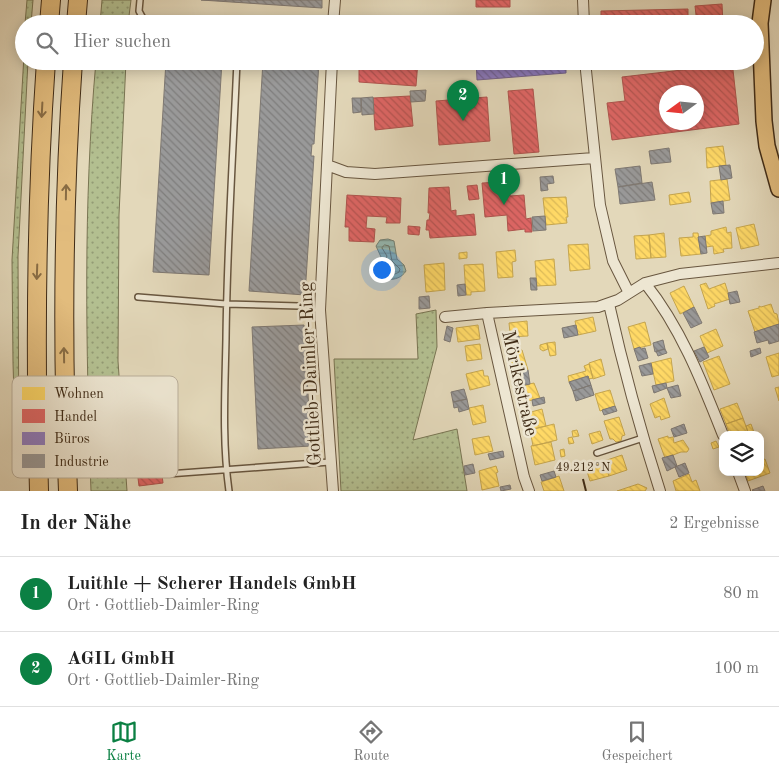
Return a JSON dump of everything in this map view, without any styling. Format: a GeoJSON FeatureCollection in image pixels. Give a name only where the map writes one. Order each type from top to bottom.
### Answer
{"type":"FeatureCollection","features":[{"type":"Feature","properties":{"kind":"highway"},"geometry":{"type":"LineString","coordinates":[[50,15],[51,0]]}},
{"type":"Feature","properties":{"kind":"highway"},"geometry":{"type":"LineString","coordinates":[[77,15],[78,0]]}},
{"type":"Feature","properties":{"kind":"highway"},"geometry":{"type":"LineString","coordinates":[[37,376],[36,314],[41,142],[45,70]]}},
{"type":"Feature","properties":{"kind":"highway"},"geometry":{"type":"LineString","coordinates":[[65,376],[64,297],[67,172],[73,70]]}},
{"type":"Feature","properties":{"kind":"highway"},"geometry":{"type":"LineString","coordinates":[[39,478],[39,491]]}},
{"type":"Feature","properties":{"kind":"highway"},"geometry":{"type":"LineString","coordinates":[[67,478],[68,491]]}},
{"type":"Feature","properties":{"kind":"main road"},"geometry":{"type":"LineString","coordinates":[[761,15],[763,0]]}},
{"type":"Feature","properties":{"kind":"main road"},"geometry":{"type":"LineString","coordinates":[[762,70],[767,146],[779,189]]}},
{"type":"Feature","properties":{"kind":"street"},"geometry":{"type":"LineString","coordinates":[[334,15],[335,0]]}},
{"type":"Feature","properties":{"kind":"street"},"geometry":{"type":"LineString","coordinates":[[583,0],[584,15]]}},
{"type":"Feature","properties":{"kind":"street","name":"Gottlieb-Daimler-Ring"},"geometry":{"type":"LineString","coordinates":[[332,70],[320,310],[333,491]]}},
{"type":"Feature","properties":{"kind":"street"},"geometry":{"type":"LineString","coordinates":[[587,70],[600,205],[613,261],[629,293]]}},
{"type":"Feature","properties":{"kind":"street"},"geometry":{"type":"LineString","coordinates":[[327,165],[346,172],[375,174],[594,158]]}},
{"type":"Feature","properties":{"kind":"street","name":"Mörikestraße"},"geometry":{"type":"LineString","coordinates":[[445,317],[487,312],[598,307],[609,304],[645,284],[680,274],[779,263]]}},
{"type":"Feature","properties":{"kind":"street"},"geometry":{"type":"LineString","coordinates":[[645,284],[668,316],[699,374],[721,431]]}},
{"type":"Feature","properties":{"kind":"street"},"geometry":{"type":"LineString","coordinates":[[609,304],[619,352],[660,491]]}},
{"type":"Feature","properties":{"kind":"street","name":"Mörikestraße"},"geometry":{"type":"LineString","coordinates":[[487,312],[524,477],[529,491]]}},
{"type":"Feature","properties":{"kind":"street"},"geometry":{"type":"LineString","coordinates":[[739,476],[745,491]]}},
{"type":"Feature","properties":{"kind":"lane"},"geometry":{"type":"LineString","coordinates":[[140,0],[139,12],[141,15]]}},
{"type":"Feature","properties":{"kind":"lane"},"geometry":{"type":"LineString","coordinates":[[229,491],[226,470],[226,304],[237,70]]}},
{"type":"Feature","properties":{"kind":"lane"},"geometry":{"type":"LineString","coordinates":[[138,297],[226,304],[299,306]]}},
{"type":"Feature","properties":{"kind":"lane"},"geometry":{"type":"LineString","coordinates":[[597,453],[643,438]]}},
{"type":"Feature","properties":{"kind":"lane"},"geometry":{"type":"LineString","coordinates":[[178,473],[330,462]]}},
{"type":"Feature","properties":{"kind":"green space"},"geometry":{"type":"Polygon","coordinates":[[[27,0],[33,0],[32,15],[26,15],[27,0]]]}},
{"type":"Feature","properties":{"kind":"green space"},"geometry":{"type":"Polygon","coordinates":[[[102,0],[131,0],[129,15],[101,15],[102,0]]]}},
{"type":"Feature","properties":{"kind":"green space"},"geometry":{"type":"Polygon","coordinates":[[[23,70],[28,70],[18,256],[19,376],[13,376],[12,260],[23,70]]]}},
{"type":"Feature","properties":{"kind":"green space"},"geometry":{"type":"Polygon","coordinates":[[[95,70],[126,70],[119,215],[119,376],[88,376],[87,222],[95,70]]]}},
{"type":"Feature","properties":{"kind":"green space"},"geometry":{"type":"Polygon","coordinates":[[[436,310],[437,347],[413,440],[457,429],[467,491],[341,491],[334,359],[418,359],[416,314],[436,310]]]}},
{"type":"Feature","properties":{"kind":"green space"},"geometry":{"type":"Polygon","coordinates":[[[91,478],[126,478],[127,491],[91,491],[91,478]]]}},
{"type":"Feature","properties":{"kind":"water"},"geometry":{"type":"Polygon","coordinates":[[[388,239],[394,241],[397,259],[404,265],[406,271],[398,278],[393,279],[383,278],[377,273],[376,269],[381,257],[376,246],[380,240],[388,239]]]}},
{"type":"Feature","properties":{"kind":"building: Wohnen"},"geometry":{"type":"Polygon","coordinates":[[[723,146],[726,165],[707,168],[706,148],[723,146]]]}},
{"type":"Feature","properties":{"kind":"building: Wohnen"},"geometry":{"type":"Polygon","coordinates":[[[727,179],[730,200],[711,203],[710,181],[727,179]]]}},
{"type":"Feature","properties":{"kind":"building: Wohnen"},"geometry":{"type":"Polygon","coordinates":[[[689,192],[691,202],[670,205],[669,195],[689,192]]]}},
{"type":"Feature","properties":{"kind":"building: Wohnen"},"geometry":{"type":"Polygon","coordinates":[[[566,197],[567,223],[546,225],[543,198],[566,197]]]}},
{"type":"Feature","properties":{"kind":"building: Wohnen"},"geometry":{"type":"Polygon","coordinates":[[[754,224],[759,245],[741,249],[736,228],[754,224]]]}},
{"type":"Feature","properties":{"kind":"building: Wohnen"},"geometry":{"type":"Polygon","coordinates":[[[726,227],[727,233],[731,232],[732,248],[723,249],[724,252],[714,254],[713,246],[706,247],[705,236],[711,235],[711,231],[726,227]]]}},
{"type":"Feature","properties":{"kind":"building: Wohnen"},"geometry":{"type":"Polygon","coordinates":[[[664,233],[666,257],[651,258],[649,235],[664,233]]]}},
{"type":"Feature","properties":{"kind":"building: Wohnen"},"geometry":{"type":"Polygon","coordinates":[[[693,233],[698,233],[701,254],[681,256],[679,238],[693,237],[693,233]]]}},
{"type":"Feature","properties":{"kind":"building: Wohnen"},"geometry":{"type":"Polygon","coordinates":[[[649,235],[651,258],[636,259],[634,236],[649,235]]]}},
{"type":"Feature","properties":{"kind":"building: Wohnen"},"geometry":{"type":"Polygon","coordinates":[[[588,244],[590,269],[570,271],[568,245],[588,244]]]}},
{"type":"Feature","properties":{"kind":"building: Wohnen"},"geometry":{"type":"Polygon","coordinates":[[[515,250],[516,261],[512,262],[513,277],[498,278],[496,252],[515,250]]]}},
{"type":"Feature","properties":{"kind":"building: Wohnen"},"geometry":{"type":"Polygon","coordinates":[[[467,252],[467,258],[459,259],[459,253],[467,252]]]}},
{"type":"Feature","properties":{"kind":"building: Wohnen"},"geometry":{"type":"Polygon","coordinates":[[[554,259],[556,285],[537,286],[535,261],[554,259]]]}},
{"type":"Feature","properties":{"kind":"building: Wohnen"},"geometry":{"type":"Polygon","coordinates":[[[444,263],[445,290],[426,292],[424,265],[444,263]]]}},
{"type":"Feature","properties":{"kind":"building: Wohnen"},"geometry":{"type":"Polygon","coordinates":[[[483,264],[485,291],[471,292],[471,295],[466,295],[464,265],[483,264]]]}},
{"type":"Feature","properties":{"kind":"building: Wohnen"},"geometry":{"type":"Polygon","coordinates":[[[706,283],[709,289],[725,283],[730,299],[714,304],[715,306],[708,309],[700,285],[706,283]]]}},
{"type":"Feature","properties":{"kind":"building: Wohnen"},"geometry":{"type":"Polygon","coordinates":[[[684,286],[694,307],[680,314],[670,293],[684,286]]]}},
{"type":"Feature","properties":{"kind":"building: Wohnen"},"geometry":{"type":"Polygon","coordinates":[[[771,304],[774,313],[777,314],[779,324],[755,332],[748,311],[759,308],[759,306],[771,304]]]}},
{"type":"Feature","properties":{"kind":"building: Wohnen"},"geometry":{"type":"Polygon","coordinates":[[[593,317],[596,331],[578,335],[575,321],[593,317]]]}},
{"type":"Feature","properties":{"kind":"building: Wohnen"},"geometry":{"type":"Polygon","coordinates":[[[527,321],[528,336],[508,337],[507,333],[510,333],[509,323],[527,321]]]}},
{"type":"Feature","properties":{"kind":"building: Wohnen"},"geometry":{"type":"Polygon","coordinates":[[[645,322],[651,345],[634,349],[628,327],[645,322]]]}},
{"type":"Feature","properties":{"kind":"building: Wohnen"},"geometry":{"type":"Polygon","coordinates":[[[478,325],[480,339],[458,342],[456,328],[478,325]]]}},
{"type":"Feature","properties":{"kind":"building: Wohnen"},"geometry":{"type":"Polygon","coordinates":[[[716,329],[723,346],[707,353],[700,336],[716,329]]]}},
{"type":"Feature","properties":{"kind":"building: Wohnen"},"geometry":{"type":"Polygon","coordinates":[[[555,342],[556,355],[550,356],[547,343],[555,342]]]}},
{"type":"Feature","properties":{"kind":"building: Wohnen"},"geometry":{"type":"Polygon","coordinates":[[[547,343],[548,349],[543,351],[540,349],[540,345],[547,343]]]}},
{"type":"Feature","properties":{"kind":"building: Wohnen"},"geometry":{"type":"Polygon","coordinates":[[[480,344],[482,359],[467,361],[465,346],[480,344]]]}},
{"type":"Feature","properties":{"kind":"building: Wohnen"},"geometry":{"type":"Polygon","coordinates":[[[522,350],[528,370],[513,373],[509,354],[522,350]]]}},
{"type":"Feature","properties":{"kind":"building: Wohnen"},"geometry":{"type":"Polygon","coordinates":[[[779,353],[779,375],[772,377],[766,357],[779,353]]]}},
{"type":"Feature","properties":{"kind":"building: Wohnen"},"geometry":{"type":"Polygon","coordinates":[[[719,356],[730,384],[714,390],[703,362],[719,356]]]}},
{"type":"Feature","properties":{"kind":"building: Wohnen"},"geometry":{"type":"Polygon","coordinates":[[[671,358],[674,381],[656,385],[651,363],[671,358]]]}},
{"type":"Feature","properties":{"kind":"building: Wohnen"},"geometry":{"type":"Polygon","coordinates":[[[601,359],[605,375],[593,379],[589,363],[601,359]]]}},
{"type":"Feature","properties":{"kind":"building: Wohnen"},"geometry":{"type":"Polygon","coordinates":[[[589,364],[593,378],[589,379],[588,376],[569,382],[568,376],[586,371],[584,366],[589,364]]]}},
{"type":"Feature","properties":{"kind":"building: Wohnen"},"geometry":{"type":"Polygon","coordinates":[[[483,370],[484,376],[488,376],[490,385],[470,390],[466,374],[483,370]]]}},
{"type":"Feature","properties":{"kind":"building: Wohnen"},"geometry":{"type":"Polygon","coordinates":[[[534,383],[540,398],[520,403],[516,387],[534,383]]]}},
{"type":"Feature","properties":{"kind":"building: Wohnen"},"geometry":{"type":"Polygon","coordinates":[[[779,387],[779,401],[775,388],[779,387]]]}},
{"type":"Feature","properties":{"kind":"building: Wohnen"},"geometry":{"type":"Polygon","coordinates":[[[610,390],[615,406],[600,411],[595,394],[610,390]]]}},
{"type":"Feature","properties":{"kind":"building: Wohnen"},"geometry":{"type":"Polygon","coordinates":[[[664,398],[670,417],[661,420],[660,416],[655,418],[650,404],[664,398]]]}},
{"type":"Feature","properties":{"kind":"building: Wohnen"},"geometry":{"type":"Polygon","coordinates":[[[737,403],[743,418],[726,424],[720,409],[737,403]]]}},
{"type":"Feature","properties":{"kind":"building: Wohnen"},"geometry":{"type":"Polygon","coordinates":[[[483,405],[486,422],[473,425],[469,408],[483,405]]]}},
{"type":"Feature","properties":{"kind":"building: Wohnen"},"geometry":{"type":"Polygon","coordinates":[[[542,409],[546,426],[528,430],[524,414],[542,409]]]}},
{"type":"Feature","properties":{"kind":"building: Wohnen"},"geometry":{"type":"Polygon","coordinates":[[[619,417],[625,435],[622,436],[621,441],[616,442],[610,439],[604,421],[619,417]]]}},
{"type":"Feature","properties":{"kind":"building: Wohnen"},"geometry":{"type":"Polygon","coordinates":[[[743,418],[748,431],[729,431],[726,424],[743,418]]]}},
{"type":"Feature","properties":{"kind":"building: Wohnen"},"geometry":{"type":"Polygon","coordinates":[[[554,424],[557,440],[533,446],[530,430],[554,424]]]}},
{"type":"Feature","properties":{"kind":"building: Wohnen"},"geometry":{"type":"Polygon","coordinates":[[[751,424],[754,431],[748,431],[746,426],[751,424]]]}},
{"type":"Feature","properties":{"kind":"building: Wohnen"},"geometry":{"type":"Polygon","coordinates":[[[577,430],[579,436],[573,437],[572,431],[577,430]]]}},
{"type":"Feature","properties":{"kind":"building: Wohnen"},"geometry":{"type":"Polygon","coordinates":[[[600,431],[603,440],[592,444],[589,434],[600,431]]]}},
{"type":"Feature","properties":{"kind":"building: Wohnen"},"geometry":{"type":"Polygon","coordinates":[[[489,436],[493,451],[475,455],[472,439],[489,436]]]}},
{"type":"Feature","properties":{"kind":"building: Wohnen"},"geometry":{"type":"Polygon","coordinates":[[[668,436],[668,438],[673,437],[674,443],[683,440],[689,449],[687,452],[681,452],[665,458],[658,439],[668,436]]]}},
{"type":"Feature","properties":{"kind":"building: Wohnen"},"geometry":{"type":"Polygon","coordinates":[[[572,437],[574,443],[569,444],[568,438],[572,437]]]}},
{"type":"Feature","properties":{"kind":"building: Wohnen"},"geometry":{"type":"Polygon","coordinates":[[[716,441],[719,447],[713,449],[711,443],[716,441]]]}},
{"type":"Feature","properties":{"kind":"building: Wohnen"},"geometry":{"type":"Polygon","coordinates":[[[551,442],[555,460],[535,465],[531,446],[551,442]]]}},
{"type":"Feature","properties":{"kind":"building: Wohnen"},"geometry":{"type":"Polygon","coordinates":[[[564,449],[565,456],[561,457],[560,450],[564,449]]]}},
{"type":"Feature","properties":{"kind":"building: Wohnen"},"geometry":{"type":"Polygon","coordinates":[[[622,455],[627,470],[609,476],[604,461],[622,455]]]}},
{"type":"Feature","properties":{"kind":"building: Wohnen"},"geometry":{"type":"Polygon","coordinates":[[[764,459],[770,473],[764,475],[764,459]]]}},
{"type":"Feature","properties":{"kind":"building: Wohnen"},"geometry":{"type":"Polygon","coordinates":[[[605,462],[609,476],[590,481],[586,468],[605,462]]]}},
{"type":"Feature","properties":{"kind":"building: Wohnen"},"geometry":{"type":"Polygon","coordinates":[[[496,466],[499,486],[482,490],[479,471],[496,466]]]}},
{"type":"Feature","properties":{"kind":"building: Wohnen"},"geometry":{"type":"Polygon","coordinates":[[[689,474],[692,482],[696,480],[700,491],[676,491],[673,481],[689,474]]]}},
{"type":"Feature","properties":{"kind":"building: Wohnen"},"geometry":{"type":"Polygon","coordinates":[[[559,476],[564,491],[544,491],[541,482],[559,476]]]}},
{"type":"Feature","properties":{"kind":"building: Wohnen"},"geometry":{"type":"Polygon","coordinates":[[[746,476],[762,476],[748,481],[746,476]]]}},
{"type":"Feature","properties":{"kind":"building: Wohnen"},"geometry":{"type":"Polygon","coordinates":[[[638,484],[647,488],[645,491],[617,491],[638,484]]]}},
{"type":"Feature","properties":{"kind":"building: Handel"},"geometry":{"type":"Polygon","coordinates":[[[476,0],[510,0],[510,7],[476,7],[476,0]]]}},
{"type":"Feature","properties":{"kind":"building: Handel"},"geometry":{"type":"Polygon","coordinates":[[[722,4],[723,15],[696,15],[695,6],[722,4]]]}},
{"type":"Feature","properties":{"kind":"building: Handel"},"geometry":{"type":"Polygon","coordinates":[[[688,9],[688,15],[601,15],[601,11],[688,9]]]}},
{"type":"Feature","properties":{"kind":"building: Handel"},"geometry":{"type":"Polygon","coordinates":[[[359,70],[417,70],[416,86],[359,82],[359,70]]]}},
{"type":"Feature","properties":{"kind":"building: Handel"},"geometry":{"type":"Polygon","coordinates":[[[682,70],[733,70],[739,124],[704,128],[704,85],[659,85],[659,130],[691,130],[612,140],[607,103],[625,101],[622,77],[682,70]]]}},
{"type":"Feature","properties":{"kind":"building: Handel"},"geometry":{"type":"Polygon","coordinates":[[[533,89],[539,152],[514,154],[508,91],[533,89]]]}},
{"type":"Feature","properties":{"kind":"building: Handel"},"geometry":{"type":"Polygon","coordinates":[[[410,96],[413,126],[375,130],[373,98],[410,96]]]}},
{"type":"Feature","properties":{"kind":"building: Handel"},"geometry":{"type":"Polygon","coordinates":[[[487,97],[490,141],[439,145],[436,101],[487,97]]]}},
{"type":"Feature","properties":{"kind":"building: Handel"},"geometry":{"type":"Polygon","coordinates":[[[503,182],[504,190],[510,189],[510,196],[524,195],[526,219],[531,218],[532,232],[525,232],[525,229],[508,231],[507,215],[485,217],[482,183],[503,182]]]}},
{"type":"Feature","properties":{"kind":"building: Handel"},"geometry":{"type":"Polygon","coordinates":[[[477,185],[479,199],[469,200],[467,186],[477,185]]]}},
{"type":"Feature","properties":{"kind":"building: Handel"},"geometry":{"type":"Polygon","coordinates":[[[449,187],[451,211],[456,210],[456,216],[474,214],[476,235],[430,238],[429,230],[426,230],[430,213],[428,213],[429,188],[449,187]]]}},
{"type":"Feature","properties":{"kind":"building: Handel"},"geometry":{"type":"Polygon","coordinates":[[[347,195],[401,198],[400,223],[386,223],[387,217],[367,216],[366,228],[375,229],[374,242],[349,241],[349,227],[345,227],[347,195]]]}},
{"type":"Feature","properties":{"kind":"building: Handel"},"geometry":{"type":"Polygon","coordinates":[[[408,226],[420,227],[419,235],[408,234],[408,226]]]}},
{"type":"Feature","properties":{"kind":"building: Handel"},"geometry":{"type":"Polygon","coordinates":[[[138,478],[162,478],[163,483],[139,486],[138,478]]]}},
{"type":"Feature","properties":{"kind":"building: Büros"},"geometry":{"type":"Polygon","coordinates":[[[476,70],[566,70],[566,73],[477,80],[476,70]]]}},
{"type":"Feature","properties":{"kind":"building: Industrie"},"geometry":{"type":"Polygon","coordinates":[[[201,0],[322,0],[322,8],[201,0]]]}},
{"type":"Feature","properties":{"kind":"building: Industrie"},"geometry":{"type":"Polygon","coordinates":[[[165,70],[221,70],[209,275],[153,272],[165,70]]]}},
{"type":"Feature","properties":{"kind":"building: Industrie"},"geometry":{"type":"Polygon","coordinates":[[[262,70],[318,70],[314,144],[312,144],[311,156],[314,156],[305,295],[249,291],[262,70]]]}},
{"type":"Feature","properties":{"kind":"building: Industrie"},"geometry":{"type":"Polygon","coordinates":[[[426,90],[425,101],[411,102],[410,91],[426,90]]]}},
{"type":"Feature","properties":{"kind":"building: Industrie"},"geometry":{"type":"Polygon","coordinates":[[[373,97],[374,114],[362,115],[361,98],[373,97]]]}},
{"type":"Feature","properties":{"kind":"building: Industrie"},"geometry":{"type":"Polygon","coordinates":[[[352,98],[361,98],[361,112],[353,113],[352,98]]]}},
{"type":"Feature","properties":{"kind":"building: Industrie"},"geometry":{"type":"Polygon","coordinates":[[[669,148],[671,162],[651,164],[649,151],[669,148]]]}},
{"type":"Feature","properties":{"kind":"building: Industrie"},"geometry":{"type":"Polygon","coordinates":[[[730,165],[732,178],[721,180],[719,166],[730,165]]]}},
{"type":"Feature","properties":{"kind":"building: Industrie"},"geometry":{"type":"Polygon","coordinates":[[[640,166],[642,183],[618,187],[615,169],[640,166]]]}},
{"type":"Feature","properties":{"kind":"building: Industrie"},"geometry":{"type":"Polygon","coordinates":[[[553,176],[554,183],[547,184],[548,190],[541,191],[540,177],[553,176]]]}},
{"type":"Feature","properties":{"kind":"building: Industrie"},"geometry":{"type":"Polygon","coordinates":[[[652,182],[655,200],[620,204],[618,187],[652,182]]]}},
{"type":"Feature","properties":{"kind":"building: Industrie"},"geometry":{"type":"Polygon","coordinates":[[[723,201],[724,213],[713,214],[711,203],[723,201]]]}},
{"type":"Feature","properties":{"kind":"building: Industrie"},"geometry":{"type":"Polygon","coordinates":[[[545,216],[546,230],[533,231],[532,217],[545,216]]]}},
{"type":"Feature","properties":{"kind":"building: Industrie"},"geometry":{"type":"Polygon","coordinates":[[[705,236],[707,253],[701,254],[698,237],[705,236]]]}},
{"type":"Feature","properties":{"kind":"building: Industrie"},"geometry":{"type":"Polygon","coordinates":[[[530,278],[536,278],[537,290],[531,290],[530,278]]]}},
{"type":"Feature","properties":{"kind":"building: Industrie"},"geometry":{"type":"Polygon","coordinates":[[[465,284],[466,295],[458,296],[457,285],[465,284]]]}},
{"type":"Feature","properties":{"kind":"building: Industrie"},"geometry":{"type":"Polygon","coordinates":[[[737,291],[740,302],[730,304],[728,293],[737,291]]]}},
{"type":"Feature","properties":{"kind":"building: Industrie"},"geometry":{"type":"Polygon","coordinates":[[[429,296],[430,308],[419,309],[419,297],[429,296]]]}},
{"type":"Feature","properties":{"kind":"building: Industrie"},"geometry":{"type":"Polygon","coordinates":[[[694,307],[702,323],[691,328],[683,313],[694,307]]]}},
{"type":"Feature","properties":{"kind":"building: Industrie"},"geometry":{"type":"Polygon","coordinates":[[[779,324],[779,341],[769,344],[768,340],[757,343],[754,332],[779,324]]]}},
{"type":"Feature","properties":{"kind":"building: Industrie"},"geometry":{"type":"Polygon","coordinates":[[[304,325],[311,446],[258,449],[252,327],[304,325]]]}},
{"type":"Feature","properties":{"kind":"building: Industrie"},"geometry":{"type":"Polygon","coordinates":[[[576,325],[578,335],[564,338],[562,328],[576,325]]]}},
{"type":"Feature","properties":{"kind":"building: Industrie"},"geometry":{"type":"Polygon","coordinates":[[[447,326],[453,328],[450,342],[444,340],[447,326]]]}},
{"type":"Feature","properties":{"kind":"building: Industrie"},"geometry":{"type":"Polygon","coordinates":[[[519,336],[519,348],[509,349],[508,337],[519,336]]]}},
{"type":"Feature","properties":{"kind":"building: Industrie"},"geometry":{"type":"Polygon","coordinates":[[[663,340],[665,349],[655,352],[653,343],[663,340]]]}},
{"type":"Feature","properties":{"kind":"building: Industrie"},"geometry":{"type":"Polygon","coordinates":[[[640,347],[641,349],[645,348],[648,358],[638,361],[634,349],[640,347]]]}},
{"type":"Feature","properties":{"kind":"building: Industrie"},"geometry":{"type":"Polygon","coordinates":[[[704,347],[709,357],[700,362],[694,351],[704,347]]]}},
{"type":"Feature","properties":{"kind":"building: Industrie"},"geometry":{"type":"Polygon","coordinates":[[[760,348],[761,353],[751,357],[750,351],[760,348]]]}},
{"type":"Feature","properties":{"kind":"building: Industrie"},"geometry":{"type":"Polygon","coordinates":[[[665,349],[667,353],[658,356],[656,351],[665,349]]]}},
{"type":"Feature","properties":{"kind":"building: Industrie"},"geometry":{"type":"Polygon","coordinates":[[[651,363],[653,374],[642,376],[639,366],[651,363]]]}},
{"type":"Feature","properties":{"kind":"building: Industrie"},"geometry":{"type":"Polygon","coordinates":[[[528,370],[530,384],[516,387],[513,373],[528,370]]]}},
{"type":"Feature","properties":{"kind":"building: Industrie"},"geometry":{"type":"Polygon","coordinates":[[[588,376],[591,385],[573,391],[569,382],[588,376]]]}},
{"type":"Feature","properties":{"kind":"building: Industrie"},"geometry":{"type":"Polygon","coordinates":[[[666,383],[667,388],[654,393],[652,386],[666,383]]]}},
{"type":"Feature","properties":{"kind":"building: Industrie"},"geometry":{"type":"Polygon","coordinates":[[[591,385],[594,395],[576,401],[573,391],[591,385]]]}},
{"type":"Feature","properties":{"kind":"building: Industrie"},"geometry":{"type":"Polygon","coordinates":[[[678,385],[681,396],[671,398],[667,388],[678,385]]]}},
{"type":"Feature","properties":{"kind":"building: Industrie"},"geometry":{"type":"Polygon","coordinates":[[[464,389],[467,399],[453,402],[451,392],[464,389]]]}},
{"type":"Feature","properties":{"kind":"building: Industrie"},"geometry":{"type":"Polygon","coordinates":[[[544,397],[545,403],[533,406],[532,400],[544,397]]]}},
{"type":"Feature","properties":{"kind":"building: Industrie"},"geometry":{"type":"Polygon","coordinates":[[[467,399],[469,409],[459,412],[458,407],[454,408],[453,402],[467,399]]]}},
{"type":"Feature","properties":{"kind":"building: Industrie"},"geometry":{"type":"Polygon","coordinates":[[[615,406],[617,411],[604,415],[602,410],[615,406]]]}},
{"type":"Feature","properties":{"kind":"building: Industrie"},"geometry":{"type":"Polygon","coordinates":[[[684,424],[687,433],[674,437],[671,429],[684,424]]]}},
{"type":"Feature","properties":{"kind":"building: Industrie"},"geometry":{"type":"Polygon","coordinates":[[[503,451],[504,457],[490,460],[488,454],[503,451]]]}},
{"type":"Feature","properties":{"kind":"building: Industrie"},"geometry":{"type":"Polygon","coordinates":[[[673,455],[677,466],[667,471],[662,458],[673,455]]]}},
{"type":"Feature","properties":{"kind":"building: Industrie"},"geometry":{"type":"Polygon","coordinates":[[[685,463],[689,473],[679,477],[675,467],[685,463]]]}},
{"type":"Feature","properties":{"kind":"building: Industrie"},"geometry":{"type":"Polygon","coordinates":[[[473,464],[475,473],[465,475],[464,466],[473,464]]]}},
{"type":"Feature","properties":{"kind":"building: Industrie"},"geometry":{"type":"Polygon","coordinates":[[[554,471],[556,477],[542,481],[540,475],[554,471]]]}},
{"type":"Feature","properties":{"kind":"building: Industrie"},"geometry":{"type":"Polygon","coordinates":[[[510,485],[511,489],[501,491],[500,487],[510,485]]]}},
{"type":"Feature","properties":{"kind":"building: Industrie"},"geometry":{"type":"Polygon","coordinates":[[[763,486],[765,491],[752,490],[763,486]]]}},
{"type":"Feature","properties":{"kind":"place","name":"AGIL GmbH"},"geometry":{"type":"Point","coordinates":[463,121]}},
{"type":"Feature","properties":{"kind":"place","name":"Luithle + Scherer Handels GmbH"},"geometry":{"type":"Point","coordinates":[504,205]}}]}
